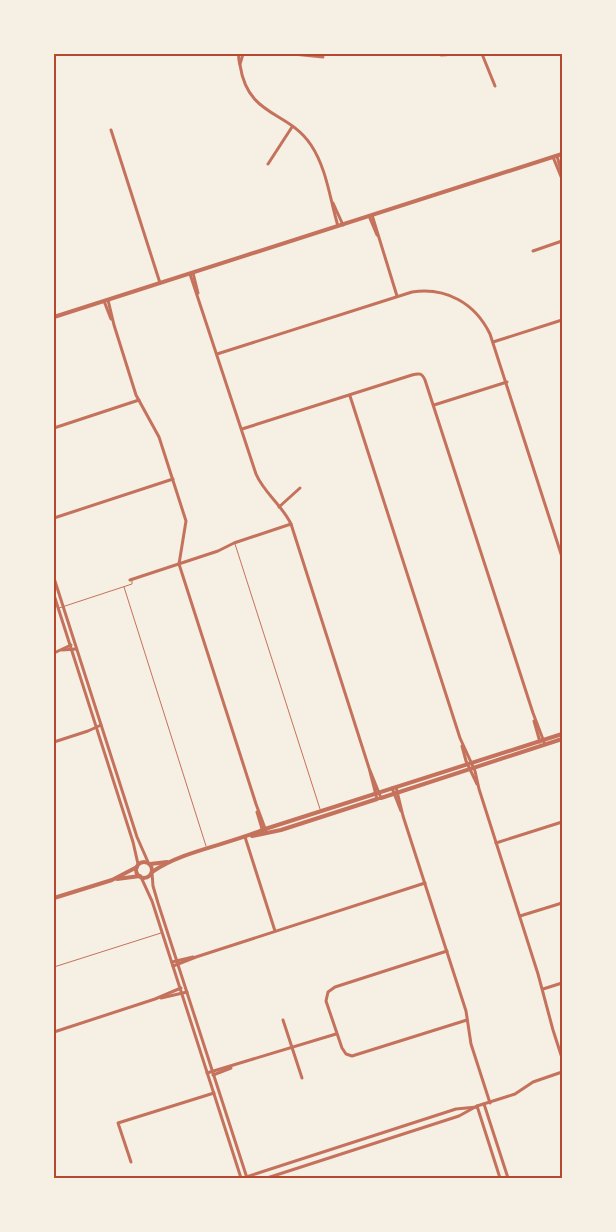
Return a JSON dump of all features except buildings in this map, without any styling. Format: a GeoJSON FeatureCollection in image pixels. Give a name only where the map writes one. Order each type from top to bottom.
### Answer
{"type":"FeatureCollection","features":[{"type":"Feature","properties":{"kind":"street"},"geometry":{"type":"LineString","coordinates":[[239,54],[242,79],[252,97],[262,107],[304,136],[313,148],[331,198],[343,224]]}},
{"type":"Feature","properties":{"kind":"street"},"geometry":{"type":"LineString","coordinates":[[240,65],[243,54]]}},
{"type":"Feature","properties":{"kind":"street"},"geometry":{"type":"LineString","coordinates":[[292,54],[323,57]]}},
{"type":"Feature","properties":{"kind":"street"},"geometry":{"type":"LineString","coordinates":[[441,55],[457,54]]}},
{"type":"Feature","properties":{"kind":"street"},"geometry":{"type":"LineString","coordinates":[[482,54],[495,86]]}},
{"type":"Feature","properties":{"kind":"street"},"geometry":{"type":"LineString","coordinates":[[268,164],[292,127]]}},
{"type":"Feature","properties":{"kind":"street"},"geometry":{"type":"LineString","coordinates":[[111,130],[160,284]]}},
{"type":"Feature","properties":{"kind":"street"},"geometry":{"type":"LineString","coordinates":[[54,318],[562,154]]}},
{"type":"Feature","properties":{"kind":"street"},"geometry":{"type":"LineString","coordinates":[[555,156],[562,178]]}},
{"type":"Feature","properties":{"kind":"street"},"geometry":{"type":"LineString","coordinates":[[331,198],[338,226]]}},
{"type":"Feature","properties":{"kind":"street"},"geometry":{"type":"LineString","coordinates":[[371,216],[397,296]]}},
{"type":"Feature","properties":{"kind":"street"},"geometry":{"type":"LineString","coordinates":[[533,251],[562,241]]}},
{"type":"Feature","properties":{"kind":"street"},"geometry":{"type":"LineString","coordinates":[[192,273],[259,481],[291,524],[379,798]]}},
{"type":"Feature","properties":{"kind":"street"},"geometry":{"type":"LineString","coordinates":[[218,354],[412,292],[444,293],[458,299],[478,314],[487,327],[562,557]]}},
{"type":"Feature","properties":{"kind":"street"},"geometry":{"type":"LineString","coordinates":[[106,301],[139,400],[158,434],[173,479],[186,526],[179,564],[265,832]]}},
{"type":"Feature","properties":{"kind":"street"},"geometry":{"type":"LineString","coordinates":[[493,342],[562,320]]}},
{"type":"Feature","properties":{"kind":"street"},"geometry":{"type":"LineString","coordinates":[[242,430],[412,375],[421,374],[434,406],[543,746]]}},
{"type":"Feature","properties":{"kind":"street"},"geometry":{"type":"LineString","coordinates":[[434,406],[506,382]]}},
{"type":"Feature","properties":{"kind":"street"},"geometry":{"type":"LineString","coordinates":[[350,396],[460,738],[472,768],[520,916],[562,1058]]}},
{"type":"Feature","properties":{"kind":"street"},"geometry":{"type":"LineString","coordinates":[[54,428],[139,400]]}},
{"type":"Feature","properties":{"kind":"street"},"geometry":{"type":"LineString","coordinates":[[54,517],[173,479]]}},
{"type":"Feature","properties":{"kind":"street"},"geometry":{"type":"LineString","coordinates":[[279,507],[300,488]]}},
{"type":"Feature","properties":{"kind":"street"},"geometry":{"type":"LineString","coordinates":[[130,580],[223,550],[234,543],[291,524]]}},
{"type":"Feature","properties":{"kind":"street"},"geometry":{"type":"LineString","coordinates":[[54,578],[137,837],[152,867],[153,886],[213,1073],[244,1178]]}},
{"type":"Feature","properties":{"kind":"street"},"geometry":{"type":"LineString","coordinates":[[54,595],[135,849],[138,866],[137,872],[150,894],[208,1075],[244,1178]]}},
{"type":"Feature","properties":{"kind":"street"},"geometry":{"type":"LineString","coordinates":[[54,653],[75,644]]}},
{"type":"Feature","properties":{"kind":"street"},"geometry":{"type":"LineString","coordinates":[[62,650],[76,649]]}},
{"type":"Feature","properties":{"kind":"street"},"geometry":{"type":"LineString","coordinates":[[54,742],[101,727]]}},
{"type":"Feature","properties":{"kind":"street"},"geometry":{"type":"LineString","coordinates":[[265,832],[320,811],[562,734]]}},
{"type":"Feature","properties":{"kind":"street"},"geometry":{"type":"LineString","coordinates":[[54,897],[112,880],[140,876],[148,877],[169,862],[207,849],[322,817],[562,739]]}},
{"type":"Feature","properties":{"kind":"street"},"geometry":{"type":"LineString","coordinates":[[394,788],[446,951],[467,1020],[471,1044],[490,1103]]}},
{"type":"Feature","properties":{"kind":"street"},"geometry":{"type":"LineString","coordinates":[[496,843],[562,822]]}},
{"type":"Feature","properties":{"kind":"street"},"geometry":{"type":"LineString","coordinates":[[245,837],[276,931]]}},
{"type":"Feature","properties":{"kind":"street"},"geometry":{"type":"LineString","coordinates":[[112,880],[143,862],[169,862]]}},
{"type":"Feature","properties":{"kind":"street"},"geometry":{"type":"LineString","coordinates":[[172,964],[425,883]]}},
{"type":"Feature","properties":{"kind":"street"},"geometry":{"type":"LineString","coordinates":[[520,916],[562,903]]}},
{"type":"Feature","properties":{"kind":"street"},"geometry":{"type":"LineString","coordinates":[[446,951],[332,989],[327,995],[326,1001],[336,1034],[344,1052],[352,1056],[467,1020]]}},
{"type":"Feature","properties":{"kind":"street"},"geometry":{"type":"LineString","coordinates":[[543,989],[562,983]]}},
{"type":"Feature","properties":{"kind":"street"},"geometry":{"type":"LineString","coordinates":[[155,999],[185,987]]}},
{"type":"Feature","properties":{"kind":"street"},"geometry":{"type":"LineString","coordinates":[[54,1032],[155,999],[187,992]]}},
{"type":"Feature","properties":{"kind":"street"},"geometry":{"type":"LineString","coordinates":[[283,1020],[302,1078]]}},
{"type":"Feature","properties":{"kind":"street"},"geometry":{"type":"LineString","coordinates":[[208,1075],[336,1034]]}},
{"type":"Feature","properties":{"kind":"street"},"geometry":{"type":"LineString","coordinates":[[244,1178],[456,1109],[490,1103],[515,1094],[533,1082],[562,1072]]}},
{"type":"Feature","properties":{"kind":"street"},"geometry":{"type":"LineString","coordinates":[[131,1162],[118,1123],[218,1092]]}},
{"type":"Feature","properties":{"kind":"street"},"geometry":{"type":"LineString","coordinates":[[484,1104],[508,1178]]}},
{"type":"Feature","properties":{"kind":"street"},"geometry":{"type":"LineString","coordinates":[[267,1178],[459,1116],[477,1106]]}},
{"type":"Feature","properties":{"kind":"street"},"geometry":{"type":"LineString","coordinates":[[477,1106],[500,1178]]}},
{"type":"Feature","properties":{"kind":"lane"},"geometry":{"type":"LineString","coordinates":[[234,543],[322,817]]}},
{"type":"Feature","properties":{"kind":"lane"},"geometry":{"type":"LineString","coordinates":[[58,608],[132,584],[130,580]]}},
{"type":"Feature","properties":{"kind":"lane"},"geometry":{"type":"LineString","coordinates":[[124,587],[207,849]]}},
{"type":"Feature","properties":{"kind":"lane"},"geometry":{"type":"LineString","coordinates":[[54,967],[162,933]]}}]}
